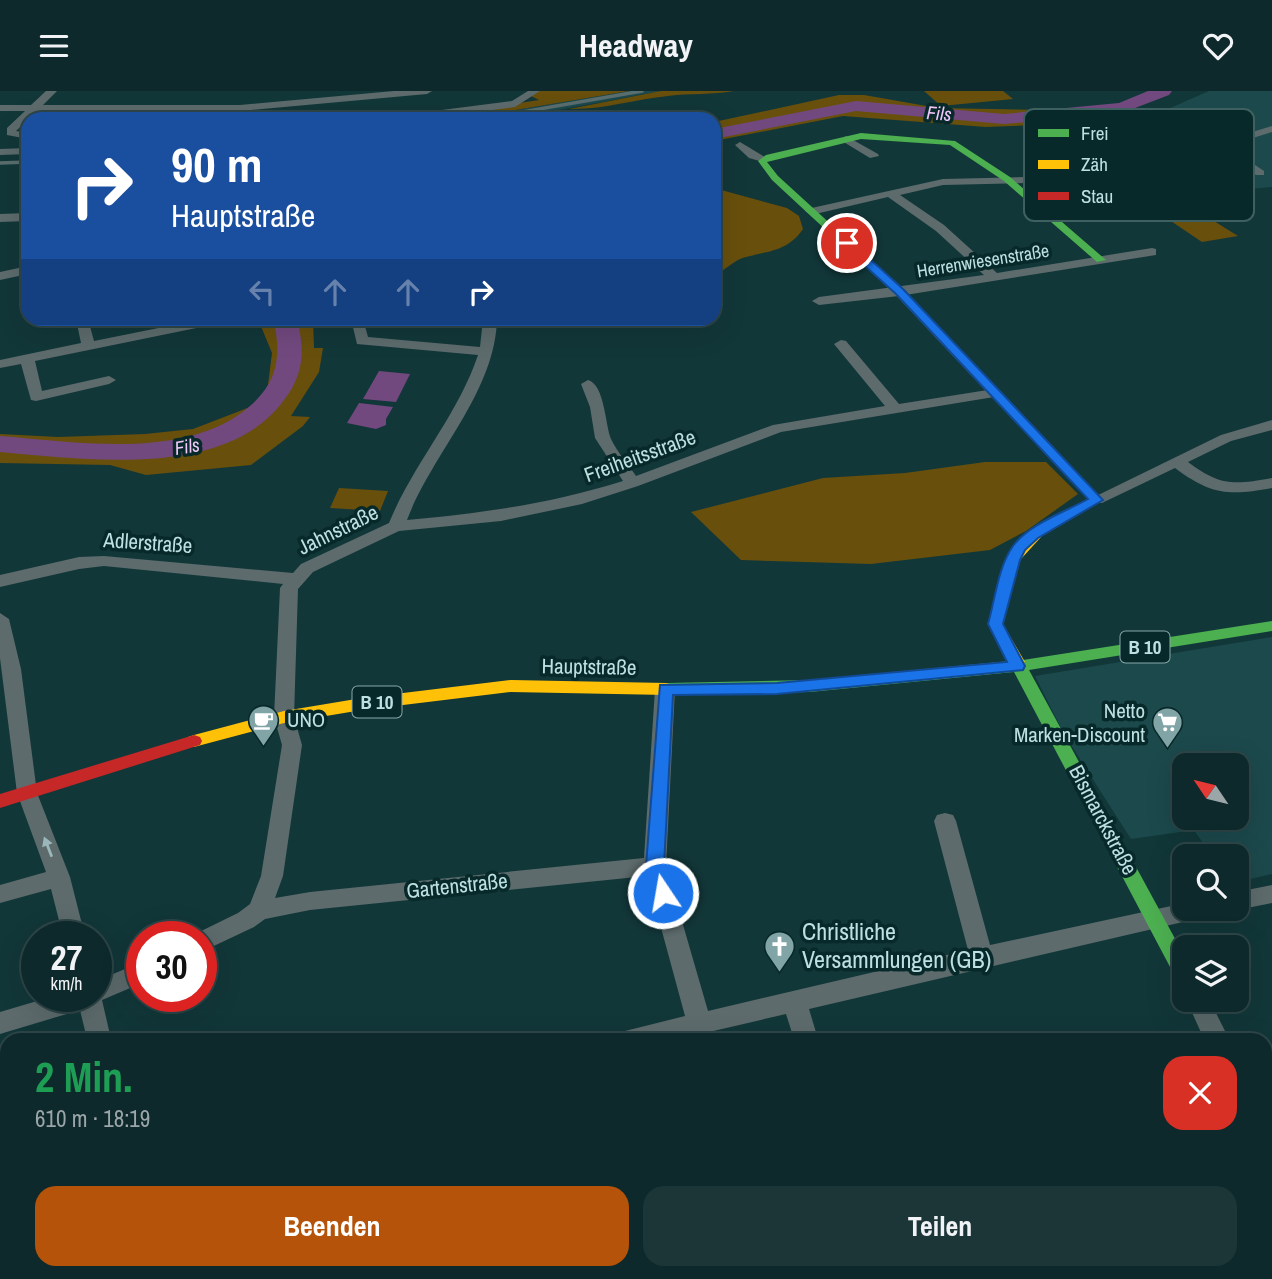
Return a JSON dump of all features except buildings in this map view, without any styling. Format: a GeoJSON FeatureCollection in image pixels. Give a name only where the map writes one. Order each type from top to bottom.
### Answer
{"type":"FeatureCollection","features":[{"type":"Feature","properties":{"kind":"street"},"geometry":{"type":"LineString","coordinates":[[30,112],[52,91]]}},
{"type":"Feature","properties":{"kind":"street"},"geometry":{"type":"LineString","coordinates":[[0,108],[240,108],[427,91]]}},
{"type":"Feature","properties":{"kind":"street"},"geometry":{"type":"LineString","coordinates":[[451,112],[515,104],[536,91]]}},
{"type":"Feature","properties":{"kind":"street"},"geometry":{"type":"LineString","coordinates":[[237,112],[248,92]]}},
{"type":"Feature","properties":{"kind":"street"},"geometry":{"type":"LineString","coordinates":[[21,120],[11,133],[21,135]]}},
{"type":"Feature","properties":{"kind":"street"},"geometry":{"type":"LineString","coordinates":[[1254,135],[1272,129]]}},
{"type":"Feature","properties":{"kind":"street"},"geometry":{"type":"LineString","coordinates":[[740,145],[753,156],[763,159],[869,136],[953,143],[1024,194]]}},
{"type":"Feature","properties":{"kind":"street"},"geometry":{"type":"LineString","coordinates":[[846,139],[874,156]]}},
{"type":"Feature","properties":{"kind":"street"},"geometry":{"type":"LineString","coordinates":[[0,152],[21,151]]}},
{"type":"Feature","properties":{"kind":"street"},"geometry":{"type":"LineString","coordinates":[[763,159],[775,178],[899,292],[1096,500],[1226,438],[1272,425]]}},
{"type":"Feature","properties":{"kind":"street"},"geometry":{"type":"LineString","coordinates":[[1254,169],[1260,173]]}},
{"type":"Feature","properties":{"kind":"street"},"geometry":{"type":"LineString","coordinates":[[811,211],[943,182],[1024,179]]}},
{"type":"Feature","properties":{"kind":"street"},"geometry":{"type":"LineString","coordinates":[[891,194],[940,229],[993,276]]}},
{"type":"Feature","properties":{"kind":"street"},"geometry":{"type":"LineString","coordinates":[[0,218],[21,217]]}},
{"type":"Feature","properties":{"kind":"street"},"geometry":{"type":"LineString","coordinates":[[1056,221],[1101,260]]}},
{"type":"Feature","properties":{"kind":"street","name":"Herrenwiesenstraße"},"geometry":{"type":"LineString","coordinates":[[818,301],[899,292],[1152,252]]}},
{"type":"Feature","properties":{"kind":"street"},"geometry":{"type":"LineString","coordinates":[[0,276],[21,272]]}},
{"type":"Feature","properties":{"kind":"street"},"geometry":{"type":"LineString","coordinates":[[84,326],[89,346]]}},
{"type":"Feature","properties":{"kind":"street"},"geometry":{"type":"LineString","coordinates":[[0,364],[187,326]]}},
{"type":"Feature","properties":{"kind":"street"},"geometry":{"type":"LineString","coordinates":[[359,326],[362,341],[487,352]]}},
{"type":"Feature","properties":{"kind":"street","name":"Jahnstraße"},"geometry":{"type":"LineString","coordinates":[[258,910],[272,876],[292,745],[284,717],[289,588],[294,579],[307,568],[396,526],[410,493],[487,352],[491,326]]}},
{"type":"Feature","properties":{"kind":"street"},"geometry":{"type":"LineString","coordinates":[[841,344],[894,408]]}},
{"type":"Feature","properties":{"kind":"street"},"geometry":{"type":"LineString","coordinates":[[27,359],[36,397],[109,380]]}},
{"type":"Feature","properties":{"kind":"street"},"geometry":{"type":"LineString","coordinates":[[588,384],[597,407],[603,438],[632,483]]}},
{"type":"Feature","properties":{"kind":"street","name":"Freiheitsstraße"},"geometry":{"type":"LineString","coordinates":[[396,526],[501,516],[576,501],[632,483],[778,428],[994,393]]}},
{"type":"Feature","properties":{"kind":"street"},"geometry":{"type":"LineString","coordinates":[[1176,461],[1210,487],[1229,491],[1272,483]]}},
{"type":"Feature","properties":{"kind":"street","name":"Bismarckstraße"},"geometry":{"type":"LineString","coordinates":[[1096,500],[1034,535],[1020,547],[1013,560],[996,624],[1172,950]]}},
{"type":"Feature","properties":{"kind":"street","name":"Adlerstraße"},"geometry":{"type":"LineString","coordinates":[[0,581],[79,563],[104,561],[294,579]]}},
{"type":"Feature","properties":{"kind":"street"},"geometry":{"type":"LineString","coordinates":[[0,619],[27,793],[59,877],[70,921]]}},
{"type":"Feature","properties":{"kind":"street","name":"Hauptstraße"},"geometry":{"type":"LineString","coordinates":[[0,801],[121,761],[284,717],[375,702],[511,686],[777,689],[1017,666],[1272,626]]}},
{"type":"Feature","properties":{"kind":"street"},"geometry":{"type":"LineString","coordinates":[[665,689],[655,866],[700,1026]]}},
{"type":"Feature","properties":{"kind":"street"},"geometry":{"type":"LineString","coordinates":[[945,821],[982,957]]}},
{"type":"Feature","properties":{"kind":"street","name":"Gartenstraße"},"geometry":{"type":"LineString","coordinates":[[258,910],[310,901],[655,866]]}},
{"type":"Feature","properties":{"kind":"street"},"geometry":{"type":"LineString","coordinates":[[0,894],[59,877]]}},
{"type":"Feature","properties":{"kind":"street"},"geometry":{"type":"LineString","coordinates":[[1249,899],[1272,894]]}},
{"type":"Feature","properties":{"kind":"street"},"geometry":{"type":"LineString","coordinates":[[217,934],[246,920],[258,910]]}},
{"type":"Feature","properties":{"kind":"street"},"geometry":{"type":"LineString","coordinates":[[664,1033],[982,957],[1172,915]]}},
{"type":"Feature","properties":{"kind":"street"},"geometry":{"type":"LineString","coordinates":[[795,1003],[804,1033]]}},
{"type":"Feature","properties":{"kind":"street"},"geometry":{"type":"LineString","coordinates":[[0,1023],[36,1012]]}},
{"type":"Feature","properties":{"kind":"street"},"geometry":{"type":"LineString","coordinates":[[93,1012],[98,1033]]}},
{"type":"Feature","properties":{"kind":"street"},"geometry":{"type":"LineString","coordinates":[[1203,1012],[1214,1033]]}},
{"type":"Feature","properties":{"kind":"shaded area"},"geometry":{"type":"Polygon","coordinates":[[[539,91],[629,91],[504,112],[461,112],[539,100],[531,96],[539,91]]]}},
{"type":"Feature","properties":{"kind":"shaded area"},"geometry":{"type":"Polygon","coordinates":[[[629,91],[661,91],[548,112],[504,112],[629,91]]]}},
{"type":"Feature","properties":{"kind":"shaded area"},"geometry":{"type":"Polygon","coordinates":[[[661,91],[734,91],[656,97],[594,108],[569,109],[661,91]]]}},
{"type":"Feature","properties":{"kind":"shaded area"},"geometry":{"type":"Polygon","coordinates":[[[924,91],[1003,91],[1013,99],[941,106],[924,91]]]}},
{"type":"Feature","properties":{"kind":"shaded area"},"geometry":{"type":"Polygon","coordinates":[[[1209,91],[1272,91],[1272,187],[1254,189],[1254,109],[1168,109],[1209,91]]]}},
{"type":"Feature","properties":{"kind":"shaded area"},"geometry":{"type":"Polygon","coordinates":[[[839,95],[864,95],[938,108],[1024,110],[1024,125],[986,127],[843,116],[721,140],[721,120],[839,95]]]}},
{"type":"Feature","properties":{"kind":"shaded area"},"geometry":{"type":"Polygon","coordinates":[[[721,190],[787,208],[799,216],[803,229],[791,242],[743,258],[722,271],[721,190]]]}},
{"type":"Feature","properties":{"kind":"shaded area"},"geometry":{"type":"Polygon","coordinates":[[[1171,221],[1214,221],[1238,236],[1202,242],[1171,221]]]}},
{"type":"Feature","properties":{"kind":"shaded area"},"geometry":{"type":"Polygon","coordinates":[[[261,326],[313,326],[314,348],[323,348],[319,372],[291,416],[310,417],[303,426],[251,465],[146,475],[110,465],[0,463],[0,434],[58,437],[145,434],[193,429],[266,401],[272,353],[261,326]]]}},
{"type":"Feature","properties":{"kind":"shaded area"},"geometry":{"type":"Polygon","coordinates":[[[379,371],[410,374],[396,402],[363,399],[379,371]]]}},
{"type":"Feature","properties":{"kind":"shaded area"},"geometry":{"type":"Polygon","coordinates":[[[359,403],[393,407],[386,419],[386,425],[376,429],[347,423],[359,403]]]}},
{"type":"Feature","properties":{"kind":"shaded area"},"geometry":{"type":"Polygon","coordinates":[[[985,462],[1046,462],[1078,494],[1026,531],[990,550],[871,564],[741,560],[691,512],[823,478],[905,473],[985,462]]]}},
{"type":"Feature","properties":{"kind":"shaded area"},"geometry":{"type":"Polygon","coordinates":[[[339,488],[388,491],[380,511],[330,508],[339,488]]]}},
{"type":"Feature","properties":{"kind":"shaded area"},"geometry":{"type":"Polygon","coordinates":[[[1272,637],[1272,874],[1249,879],[1249,844],[1204,844],[1194,830],[1131,839],[1064,734],[1035,676],[1272,637]]]}},
{"type":"Feature","properties":{"kind":"waterway","name":"Fils"},"geometry":{"type":"LineString","coordinates":[[1111,109],[1122,108],[1163,91]]}},
{"type":"Feature","properties":{"kind":"waterway","name":"Fils"},"geometry":{"type":"LineString","coordinates":[[721,133],[856,106],[1004,119],[1024,117]]}},
{"type":"Feature","properties":{"kind":"waterway","name":"Fils"},"geometry":{"type":"LineString","coordinates":[[0,444],[144,451],[181,447],[215,438],[246,424],[278,392],[290,363],[287,326]]}},
{"type":"Feature","properties":{"kind":"railway"},"geometry":{"type":"LineString","coordinates":[[523,112],[642,91]]}},
{"type":"Feature","properties":{"kind":"railway"},"geometry":{"type":"LineString","coordinates":[[0,163],[21,162]]}},
{"type":"Feature","properties":{"kind":"traffic: fast"},"geometry":{"type":"LineString","coordinates":[[929,324],[899,292],[775,178],[762,161],[769,157],[861,136],[952,143],[1007,179],[1024,194]]}},
{"type":"Feature","properties":{"kind":"traffic: fast"},"geometry":{"type":"LineString","coordinates":[[1056,221],[1101,260]]}},
{"type":"Feature","properties":{"kind":"traffic: fast"},"geometry":{"type":"LineString","coordinates":[[667,689],[810,686],[1017,666],[1272,626]]}},
{"type":"Feature","properties":{"kind":"traffic: fast"},"geometry":{"type":"LineString","coordinates":[[1017,662],[1172,952]]}},
{"type":"Feature","properties":{"kind":"traffic: slow"},"geometry":{"type":"LineString","coordinates":[[929,324],[1096,500],[1037,533],[1015,558],[1007,575],[996,624],[1017,662]]}},
{"type":"Feature","properties":{"kind":"traffic: slow"},"geometry":{"type":"LineString","coordinates":[[194,741],[284,717],[362,704],[511,686],[667,689]]}},
{"type":"Feature","properties":{"kind":"traffic: jam"},"geometry":{"type":"LineString","coordinates":[[0,801],[194,741]]}},
{"type":"Feature","properties":{"kind":"place","name":"UNO"},"geometry":{"type":"Point","coordinates":[264,747]}},
{"type":"Feature","properties":{"kind":"place","name":"Netto Marken-Discount"},"geometry":{"type":"Point","coordinates":[1168,750]}},
{"type":"Feature","properties":{"kind":"place","name":"Christliche Versammlungen (GB)"},"geometry":{"type":"Point","coordinates":[779,973]}},
{"type":"Feature","properties":{"kind":"route"},"geometry":{"type":"LineString","coordinates":[[663,893],[655,866],[665,689],[777,689],[1017,666],[996,624],[1013,560],[1020,547],[1034,535],[1096,500],[899,292],[847,243]]}}]}
